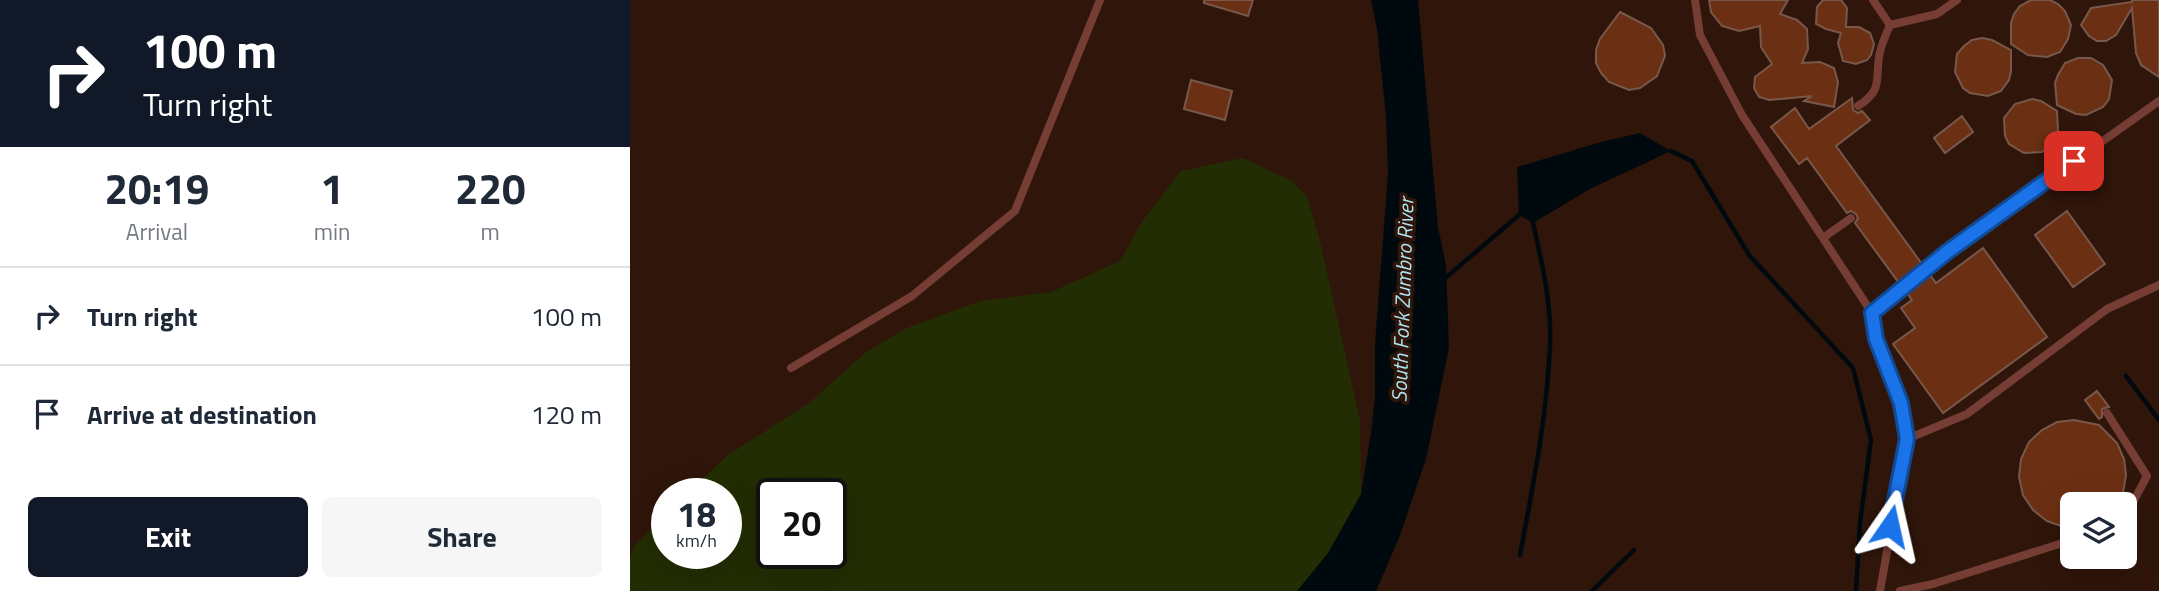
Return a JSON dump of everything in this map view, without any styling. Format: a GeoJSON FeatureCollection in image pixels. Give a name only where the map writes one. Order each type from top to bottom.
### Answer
{"type":"FeatureCollection","features":[{"type":"Feature","properties":{"kind":"lane"},"geometry":{"type":"LineString","coordinates":[[791,368],[912,296],[1015,211],[1100,0]]}},
{"type":"Feature","properties":{"kind":"lane"},"geometry":{"type":"LineString","coordinates":[[1695,0],[1700,35],[1742,115],[1872,313],[1876,339],[1901,403],[1907,439],[1880,591]]}},
{"type":"Feature","properties":{"kind":"lane"},"geometry":{"type":"LineString","coordinates":[[1872,0],[1890,25]]}},
{"type":"Feature","properties":{"kind":"lane"},"geometry":{"type":"LineString","coordinates":[[1890,25],[1937,14],[1958,0]]}},
{"type":"Feature","properties":{"kind":"lane"},"geometry":{"type":"LineString","coordinates":[[1858,106],[1871,97],[1878,80],[1880,53],[1890,25]]}},
{"type":"Feature","properties":{"kind":"lane"},"geometry":{"type":"LineString","coordinates":[[1872,313],[1947,252],[2159,101]]}},
{"type":"Feature","properties":{"kind":"lane"},"geometry":{"type":"LineString","coordinates":[[1823,238],[1850,218]]}},
{"type":"Feature","properties":{"kind":"lane"},"geometry":{"type":"LineString","coordinates":[[1907,439],[1967,414],[2107,309],[2159,285]]}},
{"type":"Feature","properties":{"kind":"lane"},"geometry":{"type":"LineString","coordinates":[[2107,413],[2147,476],[2137,495]]}},
{"type":"Feature","properties":{"kind":"lane"},"geometry":{"type":"LineString","coordinates":[[1900,591],[1933,584],[2060,544]]}},
{"type":"Feature","properties":{"kind":"green space"},"geometry":{"type":"Polygon","coordinates":[[[1243,158],[1292,181],[1307,197],[1319,237],[1360,420],[1361,494],[1321,579],[1301,591],[630,591],[630,558],[634,546],[651,530],[651,569],[742,569],[742,478],[704,478],[728,455],[809,403],[865,353],[904,329],[980,301],[1051,292],[1120,261],[1143,220],[1181,171],[1243,158]]]}},
{"type":"Feature","properties":{"kind":"water","name":"South Fork Zumbro River"},"geometry":{"type":"Polygon","coordinates":[[[1371,0],[1418,0],[1438,227],[1446,265],[1449,348],[1426,459],[1399,538],[1376,591],[1297,591],[1328,553],[1361,494],[1371,433],[1388,174],[1386,116],[1377,29],[1371,0]]]}},
{"type":"Feature","properties":{"kind":"water"},"geometry":{"type":"Polygon","coordinates":[[[1640,133],[1671,151],[1590,189],[1533,223],[1519,215],[1517,167],[1640,133]]]}},
{"type":"Feature","properties":{"kind":"building"},"geometry":{"type":"Polygon","coordinates":[[[1204,0],[1253,0],[1248,16],[1204,3],[1204,0]]]}},
{"type":"Feature","properties":{"kind":"building"},"geometry":{"type":"Polygon","coordinates":[[[1709,0],[1788,0],[1780,14],[1797,20],[1807,29],[1808,49],[1802,63],[1820,62],[1834,68],[1838,82],[1834,107],[1804,101],[1812,96],[1769,100],[1759,97],[1754,88],[1755,77],[1772,64],[1761,47],[1760,26],[1739,31],[1722,26],[1711,12],[1709,0]]]}},
{"type":"Feature","properties":{"kind":"building"},"geometry":{"type":"Polygon","coordinates":[[[1823,0],[1841,0],[1847,8],[1846,27],[1859,27],[1870,33],[1874,44],[1867,60],[1856,64],[1843,61],[1838,43],[1841,33],[1816,24],[1817,7],[1823,0]]]}},
{"type":"Feature","properties":{"kind":"building"},"geometry":{"type":"Polygon","coordinates":[[[2031,0],[2050,0],[2065,11],[2071,25],[2068,39],[2060,52],[2047,57],[2028,55],[2011,44],[2014,14],[2020,6],[2031,0]]]}},
{"type":"Feature","properties":{"kind":"building"},"geometry":{"type":"Polygon","coordinates":[[[2132,0],[2159,0],[2159,77],[2141,65],[2136,53],[2132,8],[2116,35],[2106,41],[2097,41],[2089,36],[2081,25],[2091,8],[2132,0]]]}},
{"type":"Feature","properties":{"kind":"building"},"geometry":{"type":"Polygon","coordinates":[[[1620,12],[1651,28],[1663,45],[1665,56],[1657,76],[1640,88],[1629,90],[1609,82],[1596,63],[1596,50],[1600,39],[1620,12]]]}},
{"type":"Feature","properties":{"kind":"building"},"geometry":{"type":"Polygon","coordinates":[[[1982,38],[2011,50],[2009,80],[2001,91],[1988,96],[1970,93],[1963,88],[1955,72],[1957,54],[1972,40],[1982,38]]]}},
{"type":"Feature","properties":{"kind":"building"},"geometry":{"type":"Polygon","coordinates":[[[2078,58],[2091,58],[2103,65],[2112,80],[2109,99],[2103,107],[2086,115],[2076,114],[2057,105],[2055,83],[2058,75],[2065,63],[2078,58]]]}},
{"type":"Feature","properties":{"kind":"building"},"geometry":{"type":"Polygon","coordinates":[[[1191,80],[1232,91],[1225,120],[1184,109],[1191,80]]]}},
{"type":"Feature","properties":{"kind":"building"},"geometry":{"type":"Polygon","coordinates":[[[1852,98],[1853,110],[1858,113],[1862,111],[1870,120],[1836,146],[1922,264],[1899,283],[1855,223],[1858,218],[1856,214],[1851,211],[1847,213],[1807,158],[1799,164],[1771,127],[1795,108],[1809,129],[1852,98]]]}},
{"type":"Feature","properties":{"kind":"building"},"geometry":{"type":"Polygon","coordinates":[[[2032,99],[2057,111],[2058,130],[2055,139],[2042,152],[2024,153],[2009,144],[2005,136],[2004,118],[2015,104],[2032,99]]]}},
{"type":"Feature","properties":{"kind":"building"},"geometry":{"type":"Polygon","coordinates":[[[1962,116],[1973,132],[1945,153],[1934,138],[1962,116]]]}},
{"type":"Feature","properties":{"kind":"building"},"geometry":{"type":"Polygon","coordinates":[[[2067,211],[2105,264],[2073,287],[2035,235],[2067,211]]]}},
{"type":"Feature","properties":{"kind":"building"},"geometry":{"type":"Polygon","coordinates":[[[1983,248],[2047,337],[1943,413],[1893,344],[1915,328],[1901,308],[1912,300],[1907,293],[1930,275],[1936,283],[1983,248]]]}},
{"type":"Feature","properties":{"kind":"building"},"geometry":{"type":"Polygon","coordinates":[[[2097,391],[2109,407],[2102,409],[2102,417],[2099,419],[2085,400],[2097,391]]]}},
{"type":"Feature","properties":{"kind":"building"},"geometry":{"type":"Polygon","coordinates":[[[2074,420],[2099,425],[2117,443],[2124,459],[2126,475],[2123,492],[2060,492],[2060,526],[2047,521],[2033,510],[2023,495],[2019,477],[2021,459],[2029,442],[2042,430],[2057,422],[2074,420]]]}},
{"type":"Feature","properties":{"kind":"waterway"},"geometry":{"type":"LineString","coordinates":[[1671,151],[1692,161],[1749,255],[1853,368],[1871,440],[1860,523],[1856,591]]}},
{"type":"Feature","properties":{"kind":"waterway"},"geometry":{"type":"LineString","coordinates":[[1443,280],[1519,215]]}},
{"type":"Feature","properties":{"kind":"waterway"},"geometry":{"type":"LineString","coordinates":[[1520,555],[1543,425],[1550,346],[1548,300],[1533,223]]}},
{"type":"Feature","properties":{"kind":"waterway"},"geometry":{"type":"LineString","coordinates":[[2126,376],[2159,420]]}},
{"type":"Feature","properties":{"kind":"waterway"},"geometry":{"type":"LineString","coordinates":[[1592,591],[1634,550]]}},
{"type":"Feature","properties":{"kind":"route"},"geometry":{"type":"LineString","coordinates":[[1890,526],[1907,439],[1901,403],[1876,339],[1872,313],[1947,252],[2074,161]]}}]}
